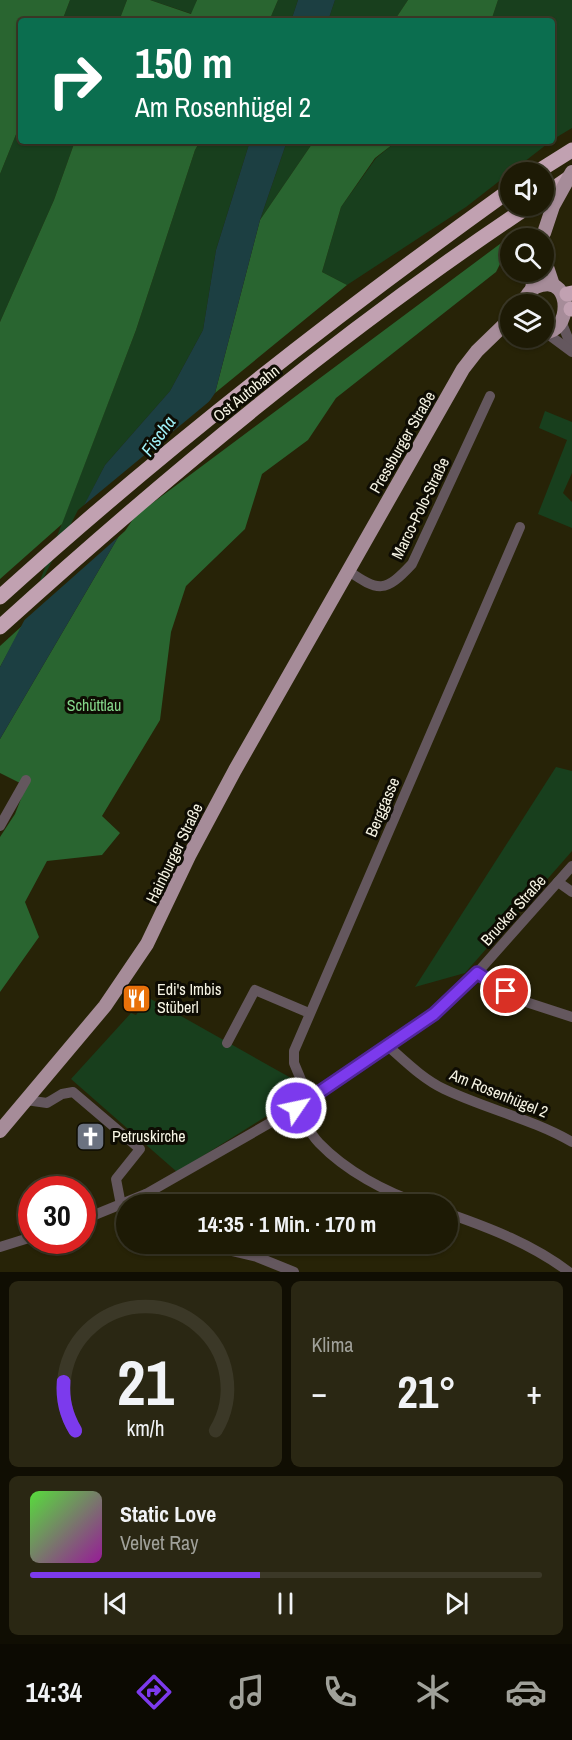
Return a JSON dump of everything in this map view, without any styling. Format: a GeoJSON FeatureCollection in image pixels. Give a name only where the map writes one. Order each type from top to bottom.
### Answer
{"type":"FeatureCollection","features":[{"type":"Feature","properties":{"kind":"highway"},"geometry":{"type":"LineString","coordinates":[[553,162],[572,150]]}},
{"type":"Feature","properties":{"kind":"highway"},"geometry":{"type":"LineString","coordinates":[[554,188],[572,176]]}},
{"type":"Feature","properties":{"kind":"highway","name":"Ost Autobahn"},"geometry":{"type":"LineString","coordinates":[[0,597],[121,490],[244,389],[401,268],[500,197]]}},
{"type":"Feature","properties":{"kind":"highway","name":"Ost Autobahn"},"geometry":{"type":"LineString","coordinates":[[0,627],[136,506],[300,373],[402,293],[514,216]]}},
{"type":"Feature","properties":{"kind":"main road"},"geometry":{"type":"LineString","coordinates":[[547,228],[553,206],[572,171]]}},
{"type":"Feature","properties":{"kind":"main road"},"geometry":{"type":"LineString","coordinates":[[529,294],[533,282]]}},
{"type":"Feature","properties":{"kind":"main road"},"geometry":{"type":"LineString","coordinates":[[552,282],[570,301],[563,326],[554,329]]}},
{"type":"Feature","properties":{"kind":"main road"},"geometry":{"type":"LineString","coordinates":[[532,289],[542,285],[553,285]]}},
{"type":"Feature","properties":{"kind":"main road","name":"Pressburger Straße"},"geometry":{"type":"LineString","coordinates":[[347,570],[463,369],[500,328]]}},
{"type":"Feature","properties":{"kind":"main road"},"geometry":{"type":"LineString","coordinates":[[492,336],[500,335]]}},
{"type":"Feature","properties":{"kind":"main road","name":"Hainburger Straße"},"geometry":{"type":"LineString","coordinates":[[0,1131],[105,1006],[147,944],[199,837],[347,570]]}},
{"type":"Feature","properties":{"kind":"street"},"geometry":{"type":"LineString","coordinates":[[563,326],[572,350]]}},
{"type":"Feature","properties":{"kind":"street"},"geometry":{"type":"LineString","coordinates":[[554,338],[572,350]]}},
{"type":"Feature","properties":{"kind":"street","name":"Marco-Polo-Straße"},"geometry":{"type":"LineString","coordinates":[[347,570],[371,586],[387,586],[395,583],[412,564],[490,396]]}},
{"type":"Feature","properties":{"kind":"street","name":"Berggasse"},"geometry":{"type":"LineString","coordinates":[[309,1099],[294,1063],[294,1051],[520,527]]}},
{"type":"Feature","properties":{"kind":"street"},"geometry":{"type":"LineString","coordinates":[[0,826],[26,780]]}},
{"type":"Feature","properties":{"kind":"street","name":"Brucker Straße"},"geometry":{"type":"LineString","coordinates":[[146,1194],[296,1108],[389,1047],[434,1014],[477,973],[572,866]]}},
{"type":"Feature","properties":{"kind":"street"},"geometry":{"type":"LineString","coordinates":[[558,882],[572,892]]}},
{"type":"Feature","properties":{"kind":"street"},"geometry":{"type":"LineString","coordinates":[[477,973],[526,1002],[572,1017]]}},
{"type":"Feature","properties":{"kind":"street"},"geometry":{"type":"LineString","coordinates":[[227,1042],[255,990],[309,1013]]}},
{"type":"Feature","properties":{"kind":"street","name":"Am Rosenhügel 2"},"geometry":{"type":"LineString","coordinates":[[389,1047],[421,1075],[442,1089],[553,1131],[572,1142]]}},
{"type":"Feature","properties":{"kind":"street"},"geometry":{"type":"LineString","coordinates":[[26,1100],[47,1103],[62,1094],[73,1092],[140,1149],[116,1179],[119,1194]]}},
{"type":"Feature","properties":{"kind":"street"},"geometry":{"type":"LineString","coordinates":[[296,1108],[317,1142],[338,1160],[373,1183],[399,1194]]}},
{"type":"Feature","properties":{"kind":"street","name":"Brucker Straße"},"geometry":{"type":"LineString","coordinates":[[96,1215],[116,1207]]}},
{"type":"Feature","properties":{"kind":"street"},"geometry":{"type":"LineString","coordinates":[[458,1217],[499,1231],[570,1272]]}},
{"type":"Feature","properties":{"kind":"street"},"geometry":{"type":"LineString","coordinates":[[0,1247],[18,1241]]}},
{"type":"Feature","properties":{"kind":"street"},"geometry":{"type":"LineString","coordinates":[[244,1254],[294,1272]]}},
{"type":"Feature","properties":{"kind":"green space"},"geometry":{"type":"Polygon","coordinates":[[[0,0],[70,0],[63,18],[18,18],[18,129],[0,174],[0,0]]]}},
{"type":"Feature","properties":{"kind":"green space"},"geometry":{"type":"Polygon","coordinates":[[[70,0],[127,0],[120,18],[63,18],[70,0]]]}},
{"type":"Feature","properties":{"kind":"green space"},"geometry":{"type":"Polygon","coordinates":[[[127,0],[150,0],[191,14],[197,0],[278,0],[270,18],[120,18],[127,0]]]}},
{"type":"Feature","properties":{"kind":"green space"},"geometry":{"type":"Polygon","coordinates":[[[150,0],[197,0],[192,14],[150,0]]]}},
{"type":"Feature","properties":{"kind":"green space"},"geometry":{"type":"Polygon","coordinates":[[[278,0],[298,0],[292,18],[270,18],[278,0]]]}},
{"type":"Feature","properties":{"kind":"green space"},"geometry":{"type":"Polygon","coordinates":[[[335,0],[408,0],[396,18],[329,18],[335,0]]]}},
{"type":"Feature","properties":{"kind":"green space"},"geometry":{"type":"Polygon","coordinates":[[[408,0],[498,0],[492,18],[396,18],[408,0]]]}},
{"type":"Feature","properties":{"kind":"green space"},"geometry":{"type":"Polygon","coordinates":[[[498,0],[572,0],[572,128],[555,138],[555,18],[492,18],[498,0]]]}},
{"type":"Feature","properties":{"kind":"green space"},"geometry":{"type":"Polygon","coordinates":[[[18,129],[18,144],[74,144],[54,200],[0,322],[0,174],[18,129]]]}},
{"type":"Feature","properties":{"kind":"green space"},"geometry":{"type":"Polygon","coordinates":[[[74,144],[198,144],[136,330],[62,524],[0,579],[0,322],[54,200],[74,144]]]}},
{"type":"Feature","properties":{"kind":"green space"},"geometry":{"type":"Polygon","coordinates":[[[198,144],[249,144],[216,250],[203,330],[170,391],[105,465],[23,625],[136,330],[198,144]]]}},
{"type":"Feature","properties":{"kind":"green space"},"geometry":{"type":"Polygon","coordinates":[[[286,144],[312,144],[260,220],[286,144]]]}},
{"type":"Feature","properties":{"kind":"green space"},"geometry":{"type":"Polygon","coordinates":[[[312,144],[393,144],[375,158],[341,207],[322,272],[347,285],[215,393],[260,220],[312,144]]]}},
{"type":"Feature","properties":{"kind":"green space"},"geometry":{"type":"Polygon","coordinates":[[[393,144],[547,144],[524,162],[500,162],[500,181],[466,207],[347,285],[322,272],[341,207],[376,158],[393,144]]]}},
{"type":"Feature","properties":{"kind":"green space","name":"Schüttlau"},"geometry":{"type":"Polygon","coordinates":[[[500,244],[500,264],[496,272],[336,398],[308,440],[262,474],[245,529],[186,586],[171,632],[160,720],[102,816],[120,833],[102,855],[47,861],[25,902],[39,937],[0,992],[0,837],[15,814],[26,786],[0,773],[0,739],[127,522],[500,244]]]}},
{"type":"Feature","properties":{"kind":"green space"},"geometry":{"type":"Polygon","coordinates":[[[545,411],[572,422],[572,473],[563,493],[572,502],[572,528],[538,514],[567,440],[539,428],[545,411]]]}},
{"type":"Feature","properties":{"kind":"green space"},"geometry":{"type":"Polygon","coordinates":[[[23,625],[0,667],[0,646],[23,625]]]}},
{"type":"Feature","properties":{"kind":"green space"},"geometry":{"type":"Polygon","coordinates":[[[556,767],[572,771],[572,851],[465,973],[415,987],[556,767]]]}},
{"type":"Feature","properties":{"kind":"green space"},"geometry":{"type":"Polygon","coordinates":[[[149,998],[291,1078],[297,1097],[177,1172],[71,1079],[131,1013],[136,1015],[149,998]]]}},
{"type":"Feature","properties":{"kind":"water"},"geometry":{"type":"Polygon","coordinates":[[[298,0],[335,0],[329,18],[292,18],[298,0]]]}},
{"type":"Feature","properties":{"kind":"water","name":"Fischa"},"geometry":{"type":"Polygon","coordinates":[[[249,144],[286,144],[260,220],[215,393],[127,522],[0,739],[0,667],[105,465],[170,391],[203,330],[216,250],[249,144]]]}},
{"type":"Feature","properties":{"kind":"pier"},"geometry":{"type":"Polygon","coordinates":[[[217,395],[125,531],[20,624],[78,510],[217,395]]]}},
{"type":"Feature","properties":{"kind":"place","name":"Edi's Imbis Stüberl"},"geometry":{"type":"Point","coordinates":[136,998]}},
{"type":"Feature","properties":{"kind":"place","name":"Petruskirche"},"geometry":{"type":"Point","coordinates":[91,1136]}},
{"type":"Feature","properties":{"kind":"route"},"geometry":{"type":"LineString","coordinates":[[296,1108],[389,1047],[434,1014],[477,973],[506,991]]}}]}
